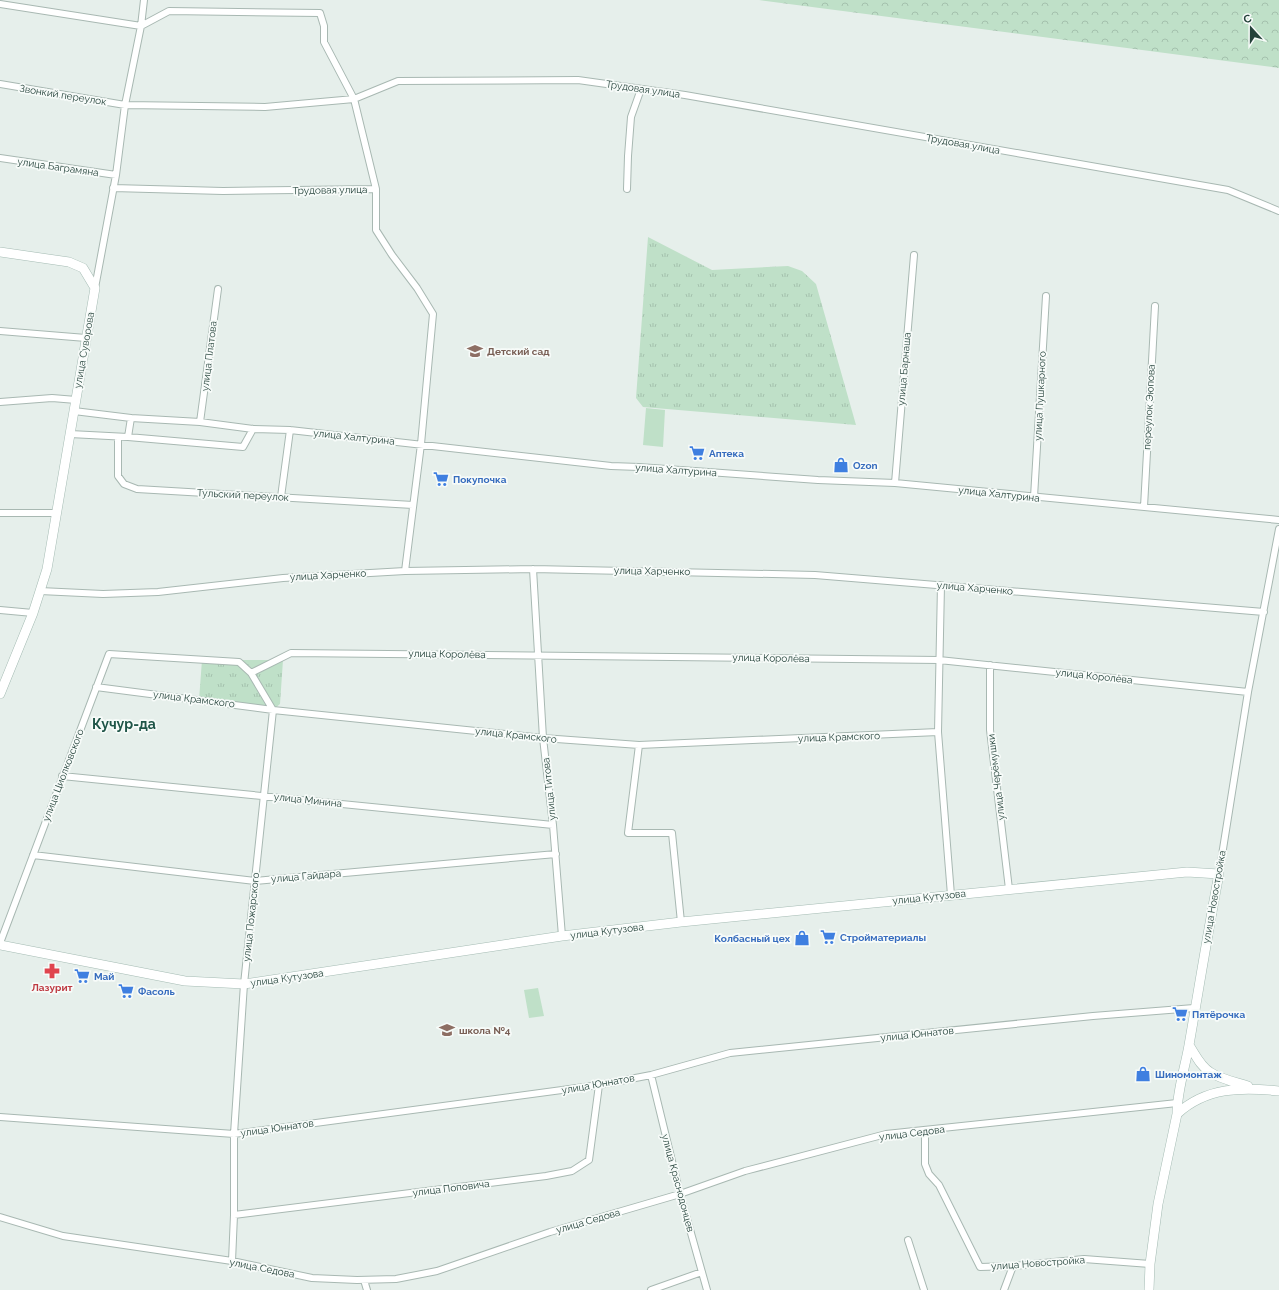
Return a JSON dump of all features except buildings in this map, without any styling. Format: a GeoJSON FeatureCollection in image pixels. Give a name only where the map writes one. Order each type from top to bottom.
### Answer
{"type":"FeatureCollection","features":[{"type":"Feature","properties":{"kind":"main road"},"geometry":{"type":"LineString","coordinates":[[0,252],[69,262],[83,268],[95,288]]}},
{"type":"Feature","properties":{"kind":"main road","name":"улица Суворова"},"geometry":{"type":"LineString","coordinates":[[0,694],[33,613],[47,569],[95,288]]}},
{"type":"Feature","properties":{"kind":"main road","name":"улица Кутузова"},"geometry":{"type":"LineString","coordinates":[[0,944],[185,981],[244,984],[562,936],[681,922],[1186,872],[1219,874]]}},
{"type":"Feature","properties":{"kind":"main road","name":"улица Новостройка"},"geometry":{"type":"LineString","coordinates":[[1149,1290],[1150,1264],[1158,1204],[1177,1114],[1177,1104],[1189,1045],[1194,1008],[1219,874]]}},
{"type":"Feature","properties":{"kind":"main road"},"geometry":{"type":"LineString","coordinates":[[1189,1045],[1203,1066],[1210,1072],[1228,1080],[1253,1088]]}},
{"type":"Feature","properties":{"kind":"main road"},"geometry":{"type":"LineString","coordinates":[[1177,1114],[1188,1104],[1224,1090],[1253,1088],[1279,1091]]}},
{"type":"Feature","properties":{"kind":"street","name":"улица Суворова"},"geometry":{"type":"LineString","coordinates":[[95,288],[116,175],[125,105],[144,0]]}},
{"type":"Feature","properties":{"kind":"street"},"geometry":{"type":"LineString","coordinates":[[0,4],[140,26],[169,11],[320,14],[324,26],[324,42],[354,99]]}},
{"type":"Feature","properties":{"kind":"street","name":"Трудовая улица"},"geometry":{"type":"LineString","coordinates":[[113,188],[223,191],[376,189],[354,99],[398,82],[578,80],[693,97],[1228,190],[1279,210]]}},
{"type":"Feature","properties":{"kind":"street","name":"Звонкий переулок"},"geometry":{"type":"LineString","coordinates":[[0,84],[125,105],[265,107],[354,99]]}},
{"type":"Feature","properties":{"kind":"street"},"geometry":{"type":"LineString","coordinates":[[627,189],[631,117],[640,89]]}},
{"type":"Feature","properties":{"kind":"street","name":"улица Баграмяна"},"geometry":{"type":"LineString","coordinates":[[0,158],[116,175]]}},
{"type":"Feature","properties":{"kind":"street"},"geometry":{"type":"LineString","coordinates":[[376,189],[376,230],[392,255],[417,288],[433,314],[421,444],[405,571]]}},
{"type":"Feature","properties":{"kind":"street","name":"улица Барнаша"},"geometry":{"type":"LineString","coordinates":[[895,483],[914,255]]}},
{"type":"Feature","properties":{"kind":"street","name":"улица Платова"},"geometry":{"type":"LineString","coordinates":[[200,422],[218,289]]}},
{"type":"Feature","properties":{"kind":"street","name":"улица Пушкарного"},"geometry":{"type":"LineString","coordinates":[[1034,497],[1046,296]]}},
{"type":"Feature","properties":{"kind":"street","name":"переулок Эюпова"},"geometry":{"type":"LineString","coordinates":[[1144,507],[1155,306]]}},
{"type":"Feature","properties":{"kind":"street"},"geometry":{"type":"LineString","coordinates":[[0,331],[86,338]]}},
{"type":"Feature","properties":{"kind":"street"},"geometry":{"type":"LineString","coordinates":[[0,402],[52,398],[76,400]]}},
{"type":"Feature","properties":{"kind":"street","name":"улица Халтурина"},"geometry":{"type":"LineString","coordinates":[[74,411],[131,418],[200,422],[253,428],[290,430],[611,466],[818,480],[895,483],[1279,520]]}},
{"type":"Feature","properties":{"kind":"street"},"geometry":{"type":"LineString","coordinates":[[128,437],[131,418]]}},
{"type":"Feature","properties":{"kind":"street"},"geometry":{"type":"LineString","coordinates":[[70,434],[128,437],[243,447],[253,428]]}},
{"type":"Feature","properties":{"kind":"street"},"geometry":{"type":"LineString","coordinates":[[281,497],[290,430]]}},
{"type":"Feature","properties":{"kind":"street","name":"Тульский переулок"},"geometry":{"type":"LineString","coordinates":[[118,437],[118,476],[124,484],[136,489],[413,505]]}},
{"type":"Feature","properties":{"kind":"street"},"geometry":{"type":"LineString","coordinates":[[0,513],[57,513]]}},
{"type":"Feature","properties":{"kind":"street","name":"улица Новостройка"},"geometry":{"type":"LineString","coordinates":[[1219,874],[1248,692],[1279,529]]}},
{"type":"Feature","properties":{"kind":"street","name":"улица Харченко"},"geometry":{"type":"LineString","coordinates":[[40,591],[103,594],[158,592],[283,578],[405,571],[533,569],[815,575],[1264,612]]}},
{"type":"Feature","properties":{"kind":"street","name":"улица Титова"},"geometry":{"type":"LineString","coordinates":[[533,569],[544,738],[556,854],[562,936]]}},
{"type":"Feature","properties":{"kind":"street"},"geometry":{"type":"LineString","coordinates":[[941,585],[938,732],[951,895]]}},
{"type":"Feature","properties":{"kind":"street"},"geometry":{"type":"LineString","coordinates":[[0,610],[33,613]]}},
{"type":"Feature","properties":{"kind":"street","name":"улица Королёва"},"geometry":{"type":"LineString","coordinates":[[251,673],[291,653],[939,660],[1248,692]]}},
{"type":"Feature","properties":{"kind":"street","name":"улица Циолковского"},"geometry":{"type":"LineString","coordinates":[[0,944],[108,654],[239,662],[251,673]]}},
{"type":"Feature","properties":{"kind":"street","name":"улица Черёмушки"},"geometry":{"type":"LineString","coordinates":[[990,665],[990,730],[1009,889]]}},
{"type":"Feature","properties":{"kind":"street"},"geometry":{"type":"LineString","coordinates":[[251,673],[273,710]]}},
{"type":"Feature","properties":{"kind":"street","name":"улица Крамского"},"geometry":{"type":"LineString","coordinates":[[96,687],[273,710],[544,738],[639,745],[938,732]]}},
{"type":"Feature","properties":{"kind":"street","name":"улица Пожарского"},"geometry":{"type":"LineString","coordinates":[[232,1262],[234,1215],[234,1134],[244,984],[273,710]]}},
{"type":"Feature","properties":{"kind":"street"},"geometry":{"type":"LineString","coordinates":[[639,745],[628,833],[672,833],[681,922]]}},
{"type":"Feature","properties":{"kind":"street","name":"улица Минина"},"geometry":{"type":"LineString","coordinates":[[62,776],[553,826]]}},
{"type":"Feature","properties":{"kind":"street","name":"улица Гайдара"},"geometry":{"type":"LineString","coordinates":[[33,855],[255,881],[556,854]]}},
{"type":"Feature","properties":{"kind":"street","name":"улица Юннатов"},"geometry":{"type":"LineString","coordinates":[[0,1117],[234,1134],[599,1085],[651,1075],[730,1053],[1093,1016],[1194,1008]]}},
{"type":"Feature","properties":{"kind":"street","name":"улица Краснодонцев"},"geometry":{"type":"LineString","coordinates":[[651,1075],[680,1194],[707,1290]]}},
{"type":"Feature","properties":{"kind":"street","name":"улица Поповича"},"geometry":{"type":"LineString","coordinates":[[234,1215],[546,1176],[572,1171],[589,1160],[599,1085]]}},
{"type":"Feature","properties":{"kind":"street","name":"улица Седова"},"geometry":{"type":"LineString","coordinates":[[0,1217],[63,1236],[232,1262],[312,1278],[364,1280],[396,1279],[437,1270],[550,1232],[680,1194],[744,1171],[886,1134],[1177,1104]]}},
{"type":"Feature","properties":{"kind":"street","name":"улица Новостройка"},"geometry":{"type":"LineString","coordinates":[[925,1131],[925,1164],[929,1174],[939,1185],[980,1267],[1013,1266],[1084,1259],[1150,1264]]}},
{"type":"Feature","properties":{"kind":"street"},"geometry":{"type":"LineString","coordinates":[[908,1240],[924,1290]]}},
{"type":"Feature","properties":{"kind":"street"},"geometry":{"type":"LineString","coordinates":[[1004,1290],[1013,1266]]}},
{"type":"Feature","properties":{"kind":"street"},"geometry":{"type":"LineString","coordinates":[[651,1290],[702,1272]]}},
{"type":"Feature","properties":{"kind":"street"},"geometry":{"type":"LineString","coordinates":[[364,1280],[367,1290]]}},
{"type":"Feature","properties":{"kind":"green space"},"geometry":{"type":"Polygon","coordinates":[[[759,0],[1279,0],[1279,68],[759,0]]]}},
{"type":"Feature","properties":{"kind":"green space"},"geometry":{"type":"Polygon","coordinates":[[[648,237],[712,270],[788,266],[802,271],[816,284],[856,425],[643,407],[636,398],[648,237]]]}},
{"type":"Feature","properties":{"kind":"green space"},"geometry":{"type":"Polygon","coordinates":[[[646,408],[665,410],[663,447],[643,445],[646,408]]]}},
{"type":"Feature","properties":{"kind":"green space"},"geometry":{"type":"Polygon","coordinates":[[[202,660],[283,660],[280,704],[273,710],[199,700],[202,660]]]}},
{"type":"Feature","properties":{"kind":"green space"},"geometry":{"type":"Polygon","coordinates":[[[538,988],[544,1016],[529,1018],[524,990],[538,988]]]}},
{"type":"Feature","properties":{"kind":"place","name":"Детский сад"},"geometry":{"type":"Point","coordinates":[475,351]}},
{"type":"Feature","properties":{"kind":"place","name":"Аптека"},"geometry":{"type":"Point","coordinates":[697,453]}},
{"type":"Feature","properties":{"kind":"place","name":"Ozon"},"geometry":{"type":"Point","coordinates":[841,465]}},
{"type":"Feature","properties":{"kind":"place","name":"Покупочка"},"geometry":{"type":"Point","coordinates":[441,479]}},
{"type":"Feature","properties":{"kind":"place","name":"Стройматериалы"},"geometry":{"type":"Point","coordinates":[828,937]}},
{"type":"Feature","properties":{"kind":"place","name":"Колбасный цех"},"geometry":{"type":"Point","coordinates":[802,938]}},
{"type":"Feature","properties":{"kind":"place","name":"Лазурит"},"geometry":{"type":"Point","coordinates":[52,971]}},
{"type":"Feature","properties":{"kind":"place","name":"Май"},"geometry":{"type":"Point","coordinates":[82,976]}},
{"type":"Feature","properties":{"kind":"place","name":"Фасоль"},"geometry":{"type":"Point","coordinates":[126,991]}},
{"type":"Feature","properties":{"kind":"place","name":"Пятёрочка"},"geometry":{"type":"Point","coordinates":[1180,1014]}},
{"type":"Feature","properties":{"kind":"place","name":"школа №4"},"geometry":{"type":"Point","coordinates":[447,1030]}},
{"type":"Feature","properties":{"kind":"place","name":"Шиномонтаж"},"geometry":{"type":"Point","coordinates":[1143,1074]}},
{"type":"Feature","properties":{"kind":"district","name":"Кучур-да"},"geometry":{"type":"Point","coordinates":[124,724]}}]}
